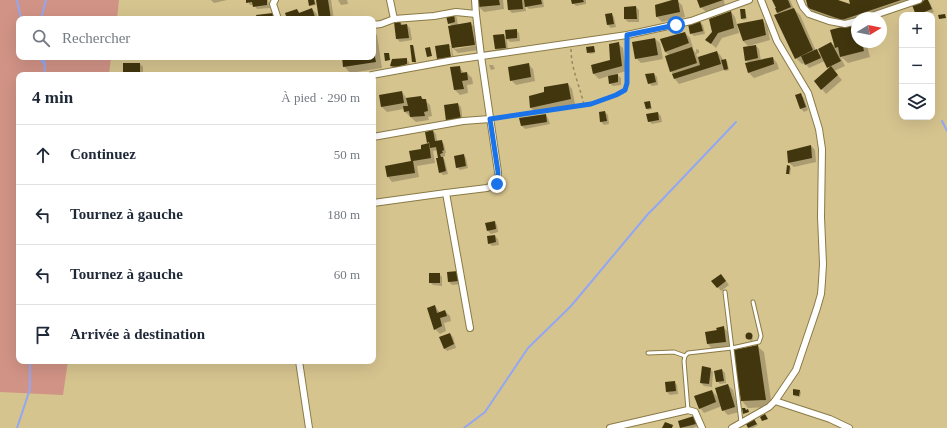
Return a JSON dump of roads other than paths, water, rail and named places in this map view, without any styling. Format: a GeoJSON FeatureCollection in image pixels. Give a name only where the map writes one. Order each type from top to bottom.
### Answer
{"type":"FeatureCollection","features":[{"type":"Feature","properties":{"kind":"street"},"geometry":{"type":"LineString","coordinates":[[275,0],[273,4],[277,16]]}},
{"type":"Feature","properties":{"kind":"street"},"geometry":{"type":"LineString","coordinates":[[390,0],[394,19]]}},
{"type":"Feature","properties":{"kind":"street"},"geometry":{"type":"LineString","coordinates":[[376,203],[488,188],[497,184],[498,172],[481,56],[475,0]]}},
{"type":"Feature","properties":{"kind":"street"},"geometry":{"type":"LineString","coordinates":[[376,74],[481,56],[627,35],[691,21],[748,0]]}},
{"type":"Feature","properties":{"kind":"street"},"geometry":{"type":"LineString","coordinates":[[732,428],[769,407],[775,401],[796,370],[821,294],[823,264],[821,217],[822,149],[819,129],[808,93],[777,40],[761,0]]}},
{"type":"Feature","properties":{"kind":"street"},"geometry":{"type":"LineString","coordinates":[[800,0],[802,7],[809,14],[829,21],[845,24],[851,22]]}},
{"type":"Feature","properties":{"kind":"street"},"geometry":{"type":"LineString","coordinates":[[884,12],[916,1]]}},
{"type":"Feature","properties":{"kind":"street"},"geometry":{"type":"LineString","coordinates":[[376,25],[394,19],[434,16],[456,12],[476,14]]}},
{"type":"Feature","properties":{"kind":"street"},"geometry":{"type":"LineString","coordinates":[[376,136],[464,121],[490,119]]}},
{"type":"Feature","properties":{"kind":"street"},"geometry":{"type":"LineString","coordinates":[[446,193],[470,328]]}},
{"type":"Feature","properties":{"kind":"street"},"geometry":{"type":"LineString","coordinates":[[300,364],[309,428]]}},
{"type":"Feature","properties":{"kind":"street"},"geometry":{"type":"LineString","coordinates":[[775,401],[830,419],[849,428]]}},
{"type":"Feature","properties":{"kind":"street"},"geometry":{"type":"LineString","coordinates":[[610,428],[688,410],[695,412],[702,428]]}},
{"type":"Feature","properties":{"kind":"lane"},"geometry":{"type":"LineString","coordinates":[[724,292],[742,422]]}},
{"type":"Feature","properties":{"kind":"lane"},"geometry":{"type":"LineString","coordinates":[[688,410],[684,361],[685,356],[688,353],[732,348],[759,342],[761,336],[753,302]]}},
{"type":"Feature","properties":{"kind":"lane"},"geometry":{"type":"LineString","coordinates":[[648,353],[674,352],[685,356]]}},
{"type":"Feature","properties":{"kind":"waterway"},"geometry":{"type":"LineString","coordinates":[[17,0],[20,16]]}},
{"type":"Feature","properties":{"kind":"waterway"},"geometry":{"type":"LineString","coordinates":[[42,16],[46,0]]}},
{"type":"Feature","properties":{"kind":"waterway"},"geometry":{"type":"LineString","coordinates":[[41,60],[44,64]]}},
{"type":"Feature","properties":{"kind":"waterway"},"geometry":{"type":"LineString","coordinates":[[44,60],[44,72]]}},
{"type":"Feature","properties":{"kind":"waterway"},"geometry":{"type":"LineString","coordinates":[[942,121],[947,131]]}},
{"type":"Feature","properties":{"kind":"waterway"},"geometry":{"type":"LineString","coordinates":[[464,428],[485,412],[528,348],[571,306],[648,214],[736,122]]}},
{"type":"Feature","properties":{"kind":"waterway"},"geometry":{"type":"LineString","coordinates":[[17,428],[30,389],[30,364]]}}]}
